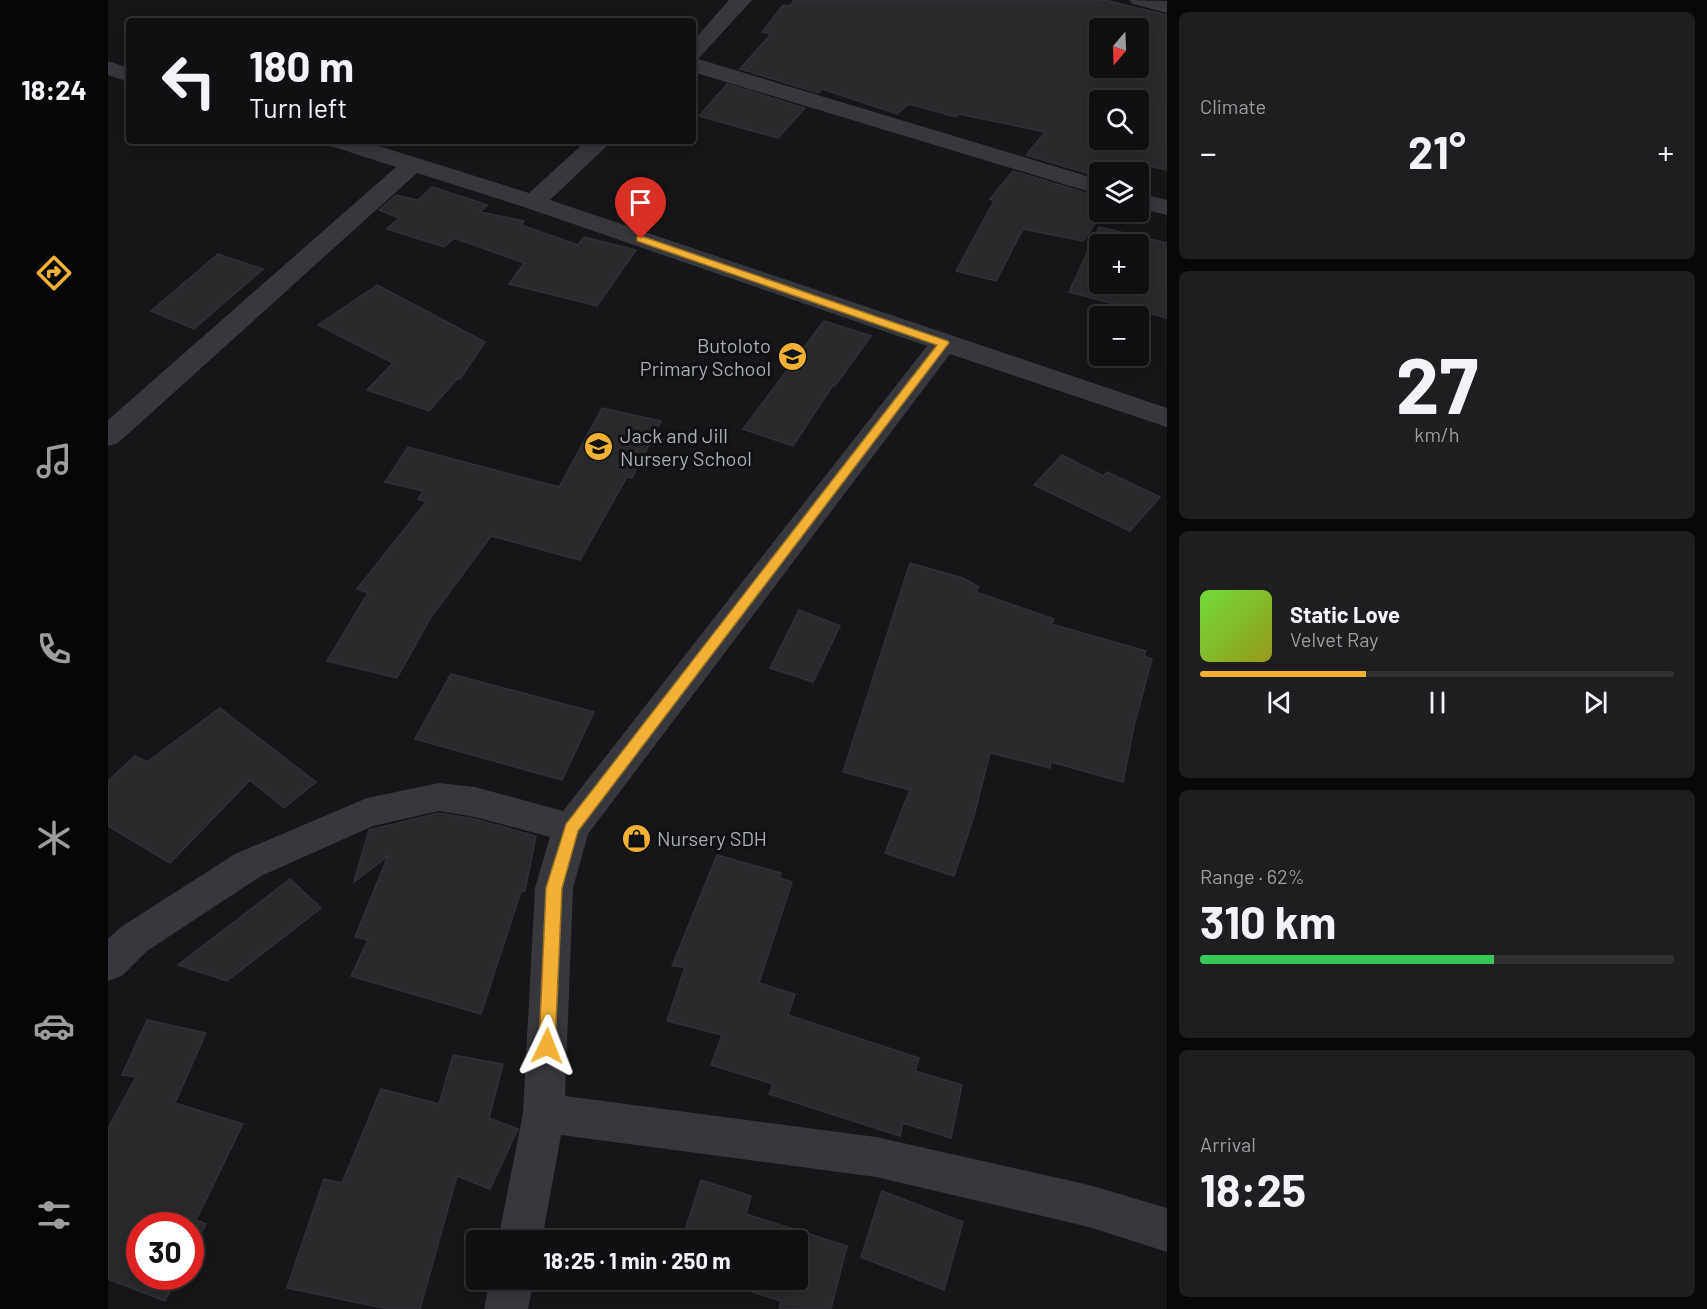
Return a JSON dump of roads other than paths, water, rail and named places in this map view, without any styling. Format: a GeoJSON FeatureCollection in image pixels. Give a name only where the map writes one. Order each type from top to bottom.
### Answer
{"type":"FeatureCollection","features":[{"type":"Feature","properties":{"kind":"street"},"geometry":{"type":"LineString","coordinates":[[712,0],[738,3]]}},
{"type":"Feature","properties":{"kind":"street"},"geometry":{"type":"LineString","coordinates":[[1140,0],[1167,7]]}},
{"type":"Feature","properties":{"kind":"street"},"geometry":{"type":"LineString","coordinates":[[696,51],[738,3]]}},
{"type":"Feature","properties":{"kind":"street"},"geometry":{"type":"LineString","coordinates":[[696,66],[1089,185]]}},
{"type":"Feature","properties":{"kind":"street"},"geometry":{"type":"LineString","coordinates":[[108,68],[126,74]]}},
{"type":"Feature","properties":{"kind":"street"},"geometry":{"type":"LineString","coordinates":[[349,144],[533,202],[1167,418]]}},
{"type":"Feature","properties":{"kind":"street"},"geometry":{"type":"LineString","coordinates":[[533,202],[597,144]]}},
{"type":"Feature","properties":{"kind":"street"},"geometry":{"type":"LineString","coordinates":[[108,436],[413,164]]}},
{"type":"Feature","properties":{"kind":"street"},"geometry":{"type":"LineString","coordinates":[[1149,203],[1167,208]]}},
{"type":"Feature","properties":{"kind":"street"},"geometry":{"type":"LineString","coordinates":[[522,1230],[544,1113],[554,888],[572,828],[944,343]]}},
{"type":"Feature","properties":{"kind":"street"},"geometry":{"type":"LineString","coordinates":[[108,964],[134,939],[248,865],[367,813],[439,797],[475,802],[572,828]]}},
{"type":"Feature","properties":{"kind":"street"},"geometry":{"type":"LineString","coordinates":[[544,1113],[876,1157],[1089,1206],[1167,1230]]}},
{"type":"Feature","properties":{"kind":"street"},"geometry":{"type":"LineString","coordinates":[[506,1309],[510,1290]]}},
{"type":"Feature","properties":{"kind":"place","name":"Butoloto Primary School"},"geometry":{"type":"Point","coordinates":[792,357]}},
{"type":"Feature","properties":{"kind":"place","name":"Jack and Jill Nursery School"},"geometry":{"type":"Point","coordinates":[599,447]}},
{"type":"Feature","properties":{"kind":"place","name":"Nursery SDH"},"geometry":{"type":"Point","coordinates":[636,839]}}]}
